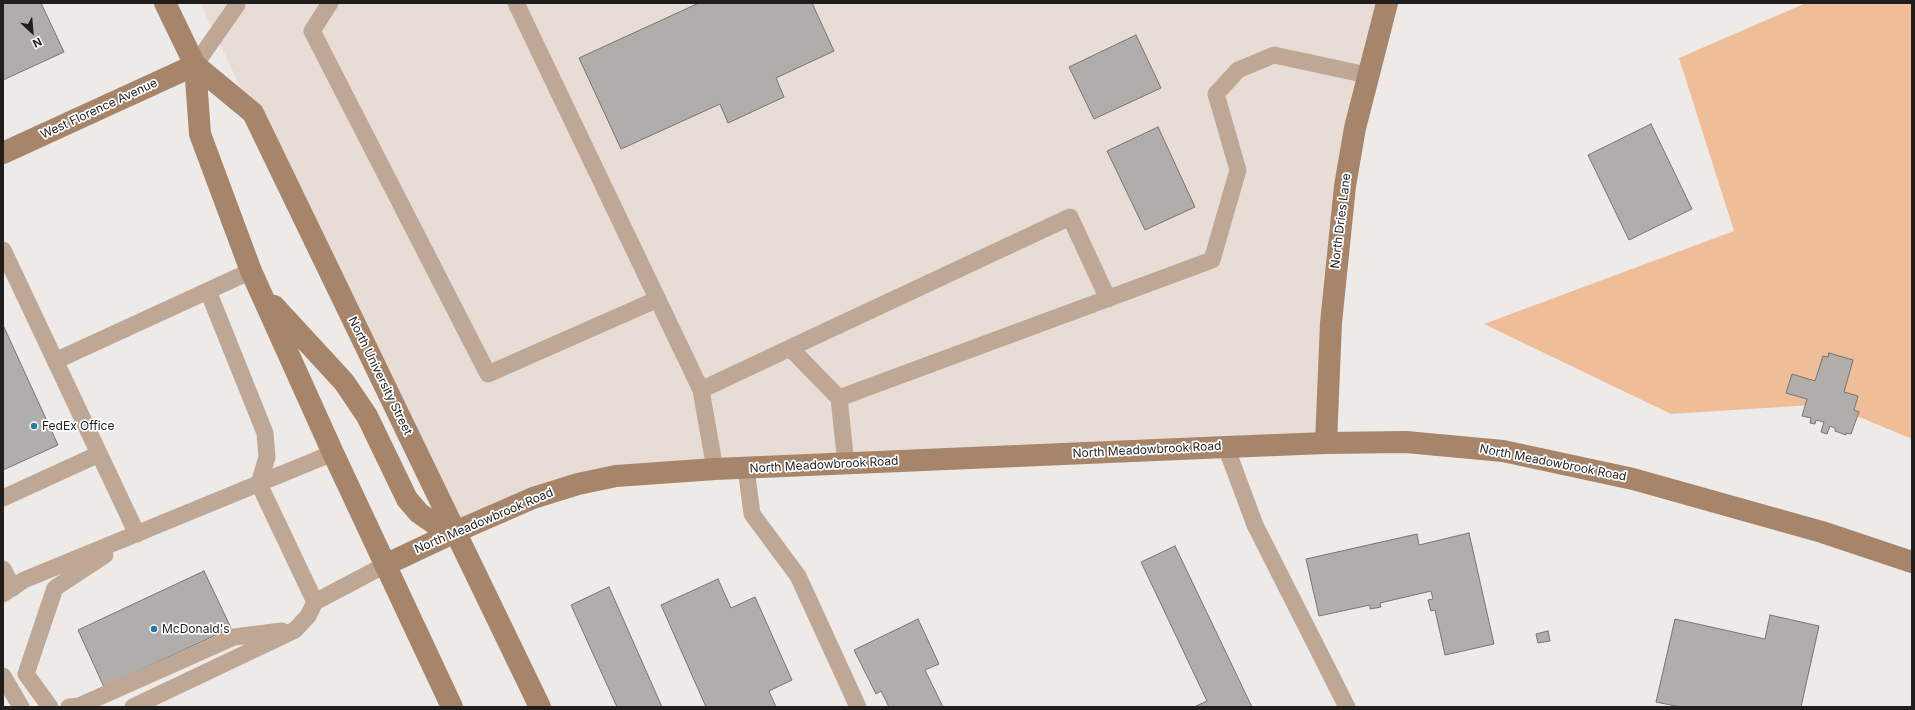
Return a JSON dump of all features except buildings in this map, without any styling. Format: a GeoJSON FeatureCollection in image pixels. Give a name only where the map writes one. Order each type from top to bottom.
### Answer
{"type":"FeatureCollection","features":[{"type":"Feature","properties":{"kind":"street","name":"North University Street"},"geometry":{"type":"LineString","coordinates":[[165,3],[195,65],[200,134],[252,271],[333,453],[452,707]]}},
{"type":"Feature","properties":{"kind":"street","name":"North Dries Lane"},"geometry":{"type":"LineString","coordinates":[[1326,443],[1331,323],[1339,229],[1351,146],[1367,75],[1387,3]]}},
{"type":"Feature","properties":{"kind":"street","name":"North University Street"},"geometry":{"type":"LineString","coordinates":[[195,65],[254,112],[540,707]]}},
{"type":"Feature","properties":{"kind":"street","name":"West Florence Avenue"},"geometry":{"type":"LineString","coordinates":[[3,153],[195,65]]}},
{"type":"Feature","properties":{"kind":"street"},"geometry":{"type":"LineString","coordinates":[[262,294],[344,382],[367,416],[407,499],[424,517],[435,524],[455,532]]}},
{"type":"Feature","properties":{"kind":"street","name":"North Meadowbrook Road"},"geometry":{"type":"LineString","coordinates":[[385,565],[533,498],[592,480],[616,476],[715,469],[1226,446],[1406,442],[1503,451],[1633,479],[1822,532],[1912,562]]}},
{"type":"Feature","properties":{"kind":"lane"},"geometry":{"type":"LineString","coordinates":[[330,3],[312,31],[488,374],[658,299]]}},
{"type":"Feature","properties":{"kind":"lane"},"geometry":{"type":"LineString","coordinates":[[516,3],[701,390],[715,469]]}},
{"type":"Feature","properties":{"kind":"lane"},"geometry":{"type":"LineString","coordinates":[[195,65],[239,4]]}},
{"type":"Feature","properties":{"kind":"lane"},"geometry":{"type":"LineString","coordinates":[[839,398],[1212,260],[1238,170],[1216,94],[1238,70],[1274,55],[1367,75]]}},
{"type":"Feature","properties":{"kind":"lane"},"geometry":{"type":"LineString","coordinates":[[701,390],[1070,217],[1108,298]]}},
{"type":"Feature","properties":{"kind":"lane"},"geometry":{"type":"LineString","coordinates":[[3,250],[136,534]]}},
{"type":"Feature","properties":{"kind":"lane"},"geometry":{"type":"LineString","coordinates":[[55,361],[252,271]]}},
{"type":"Feature","properties":{"kind":"lane"},"geometry":{"type":"LineString","coordinates":[[208,291],[264,433],[267,457],[259,484],[315,602]]}},
{"type":"Feature","properties":{"kind":"lane"},"geometry":{"type":"LineString","coordinates":[[790,348],[839,398],[846,464]]}},
{"type":"Feature","properties":{"kind":"lane"},"geometry":{"type":"LineString","coordinates":[[1226,446],[1255,525],[1347,707]]}},
{"type":"Feature","properties":{"kind":"lane"},"geometry":{"type":"LineString","coordinates":[[3,569],[8,591],[24,580],[333,453]]}},
{"type":"Feature","properties":{"kind":"lane"},"geometry":{"type":"LineString","coordinates":[[3,498],[99,454]]}},
{"type":"Feature","properties":{"kind":"lane"},"geometry":{"type":"LineString","coordinates":[[746,468],[752,514],[798,576],[858,707]]}},
{"type":"Feature","properties":{"kind":"lane"},"geometry":{"type":"LineString","coordinates":[[50,707],[26,674],[55,588],[136,534]]}},
{"type":"Feature","properties":{"kind":"lane"},"geometry":{"type":"LineString","coordinates":[[133,707],[295,630],[308,616],[315,602],[385,565]]}},
{"type":"Feature","properties":{"kind":"lane"},"geometry":{"type":"LineString","coordinates":[[69,707],[79,706],[234,637],[295,630]]}},
{"type":"Feature","properties":{"kind":"lane"},"geometry":{"type":"LineString","coordinates":[[3,676],[21,707]]}},
{"type":"Feature","properties":{"kind":"shaded area"},"geometry":{"type":"Polygon","coordinates":[[[200,3],[1391,3],[1367,75],[1326,443],[616,476],[455,532],[200,3]]]}},
{"type":"Feature","properties":{"kind":"shaded area"},"geometry":{"type":"Polygon","coordinates":[[[1806,3],[1912,3],[1912,439],[1828,404],[1671,414],[1484,324],[1734,231],[1679,58],[1806,3]]]}},
{"type":"Feature","properties":{"kind":"place","name":"FedEx Office"},"geometry":{"type":"Point","coordinates":[34,426]}},
{"type":"Feature","properties":{"kind":"place","name":"McDonald's"},"geometry":{"type":"Point","coordinates":[154,629]}}]}
